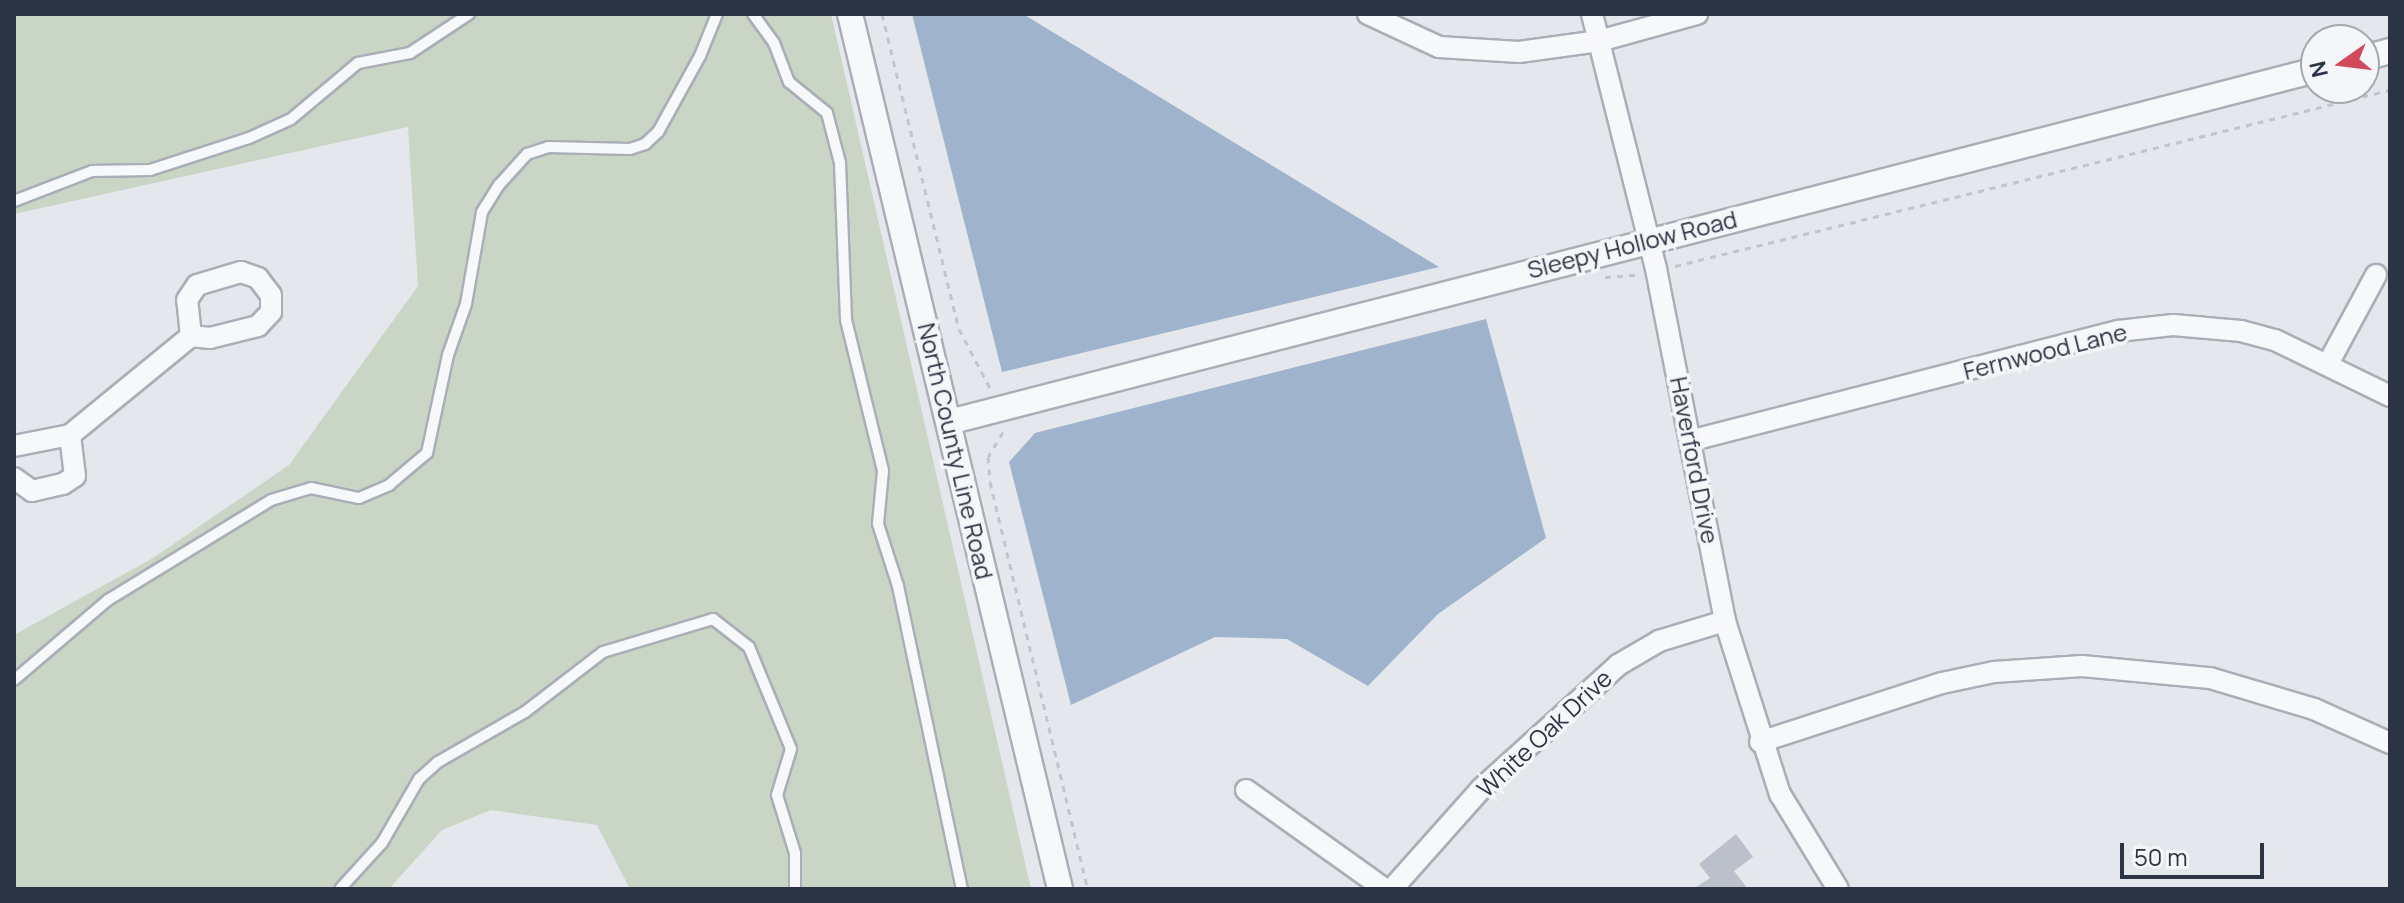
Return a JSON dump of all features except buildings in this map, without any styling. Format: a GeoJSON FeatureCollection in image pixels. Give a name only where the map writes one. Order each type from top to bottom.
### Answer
{"type":"FeatureCollection","features":[{"type":"Feature","properties":{"kind":"street","name":"North County Line Road"},"geometry":{"type":"LineString","coordinates":[[850,14],[1060,889]]}},
{"type":"Feature","properties":{"kind":"street"},"geometry":{"type":"LineString","coordinates":[[1368,14],[1415,38],[1462,50],[1519,52],[1599,41],[1697,14]]}},
{"type":"Feature","properties":{"kind":"street","name":"Haverford Drive"},"geometry":{"type":"LineString","coordinates":[[1592,14],[1656,269],[1693,440],[1725,621],[1760,742],[1793,822],[1831,887]]}},
{"type":"Feature","properties":{"kind":"street","name":"Sleepy Hollow Road"},"geometry":{"type":"LineString","coordinates":[[949,422],[1648,239],[2300,74]]}},
{"type":"Feature","properties":{"kind":"street"},"geometry":{"type":"LineString","coordinates":[[2329,362],[2376,275]]}},
{"type":"Feature","properties":{"kind":"street","name":"Fernwood Lane"},"geometry":{"type":"LineString","coordinates":[[1693,440],[2146,327],[2241,331],[2329,362],[2390,396]]}},
{"type":"Feature","properties":{"kind":"street"},"geometry":{"type":"LineString","coordinates":[[14,446],[70,435],[191,336]]}},
{"type":"Feature","properties":{"kind":"street"},"geometry":{"type":"LineString","coordinates":[[14,478],[32,491],[63,484],[75,476],[70,435]]}},
{"type":"Feature","properties":{"kind":"street","name":"White Oak Drive"},"geometry":{"type":"LineString","coordinates":[[1392,889],[1481,789],[1618,665],[1669,637],[1725,621]]}},
{"type":"Feature","properties":{"kind":"street"},"geometry":{"type":"LineString","coordinates":[[1760,742],[1942,683],[1994,672],[2082,666],[2210,678],[2314,709],[2390,743]]}},
{"type":"Feature","properties":{"kind":"street"},"geometry":{"type":"LineString","coordinates":[[1246,790],[1385,889]]}},
{"type":"Feature","properties":{"kind":"lane"},"geometry":{"type":"LineString","coordinates":[[14,201],[92,171],[150,170],[249,138],[291,119],[358,63],[410,53],[469,14]]}},
{"type":"Feature","properties":{"kind":"lane"},"geometry":{"type":"LineString","coordinates":[[14,680],[108,600],[271,500],[311,488],[359,498],[389,485],[427,453],[448,355],[466,304],[482,212],[499,185],[519,161],[548,147],[630,149],[645,144],[658,132],[700,56],[717,14]]}},
{"type":"Feature","properties":{"kind":"lane"},"geometry":{"type":"LineString","coordinates":[[753,14],[774,43],[789,82],[827,113],[840,163],[846,320],[883,471],[878,524],[898,586],[962,889]]}},
{"type":"Feature","properties":{"kind":"lane"},"geometry":{"type":"LineString","coordinates":[[340,889],[382,843],[419,779],[438,762],[525,712],[603,652],[713,619],[749,647],[791,749],[777,795],[795,853],[795,889]]}},
{"type":"Feature","properties":{"kind":"path"},"geometry":{"type":"LineString","coordinates":[[882,14],[959,329],[1013,423],[994,440],[988,457],[990,482],[1088,889]]}},
{"type":"Feature","properties":{"kind":"path"},"geometry":{"type":"LineString","coordinates":[[1597,276],[1623,279],[2390,90]]}},
{"type":"Feature","properties":{"kind":"green space"},"geometry":{"type":"Polygon","coordinates":[[[14,14],[831,14],[1031,889],[630,889],[597,825],[491,810],[442,830],[389,889],[14,889],[14,635],[153,558],[289,465],[418,286],[408,127],[14,214],[14,14]]]}},
{"type":"Feature","properties":{"kind":"water"},"geometry":{"type":"Polygon","coordinates":[[[912,14],[1023,14],[1439,267],[1002,372],[912,14]]]}},
{"type":"Feature","properties":{"kind":"water"},"geometry":{"type":"Polygon","coordinates":[[[1486,319],[1546,538],[1438,614],[1368,686],[1287,639],[1215,637],[1071,705],[1009,462],[1035,433],[1486,319]]]}}]}
